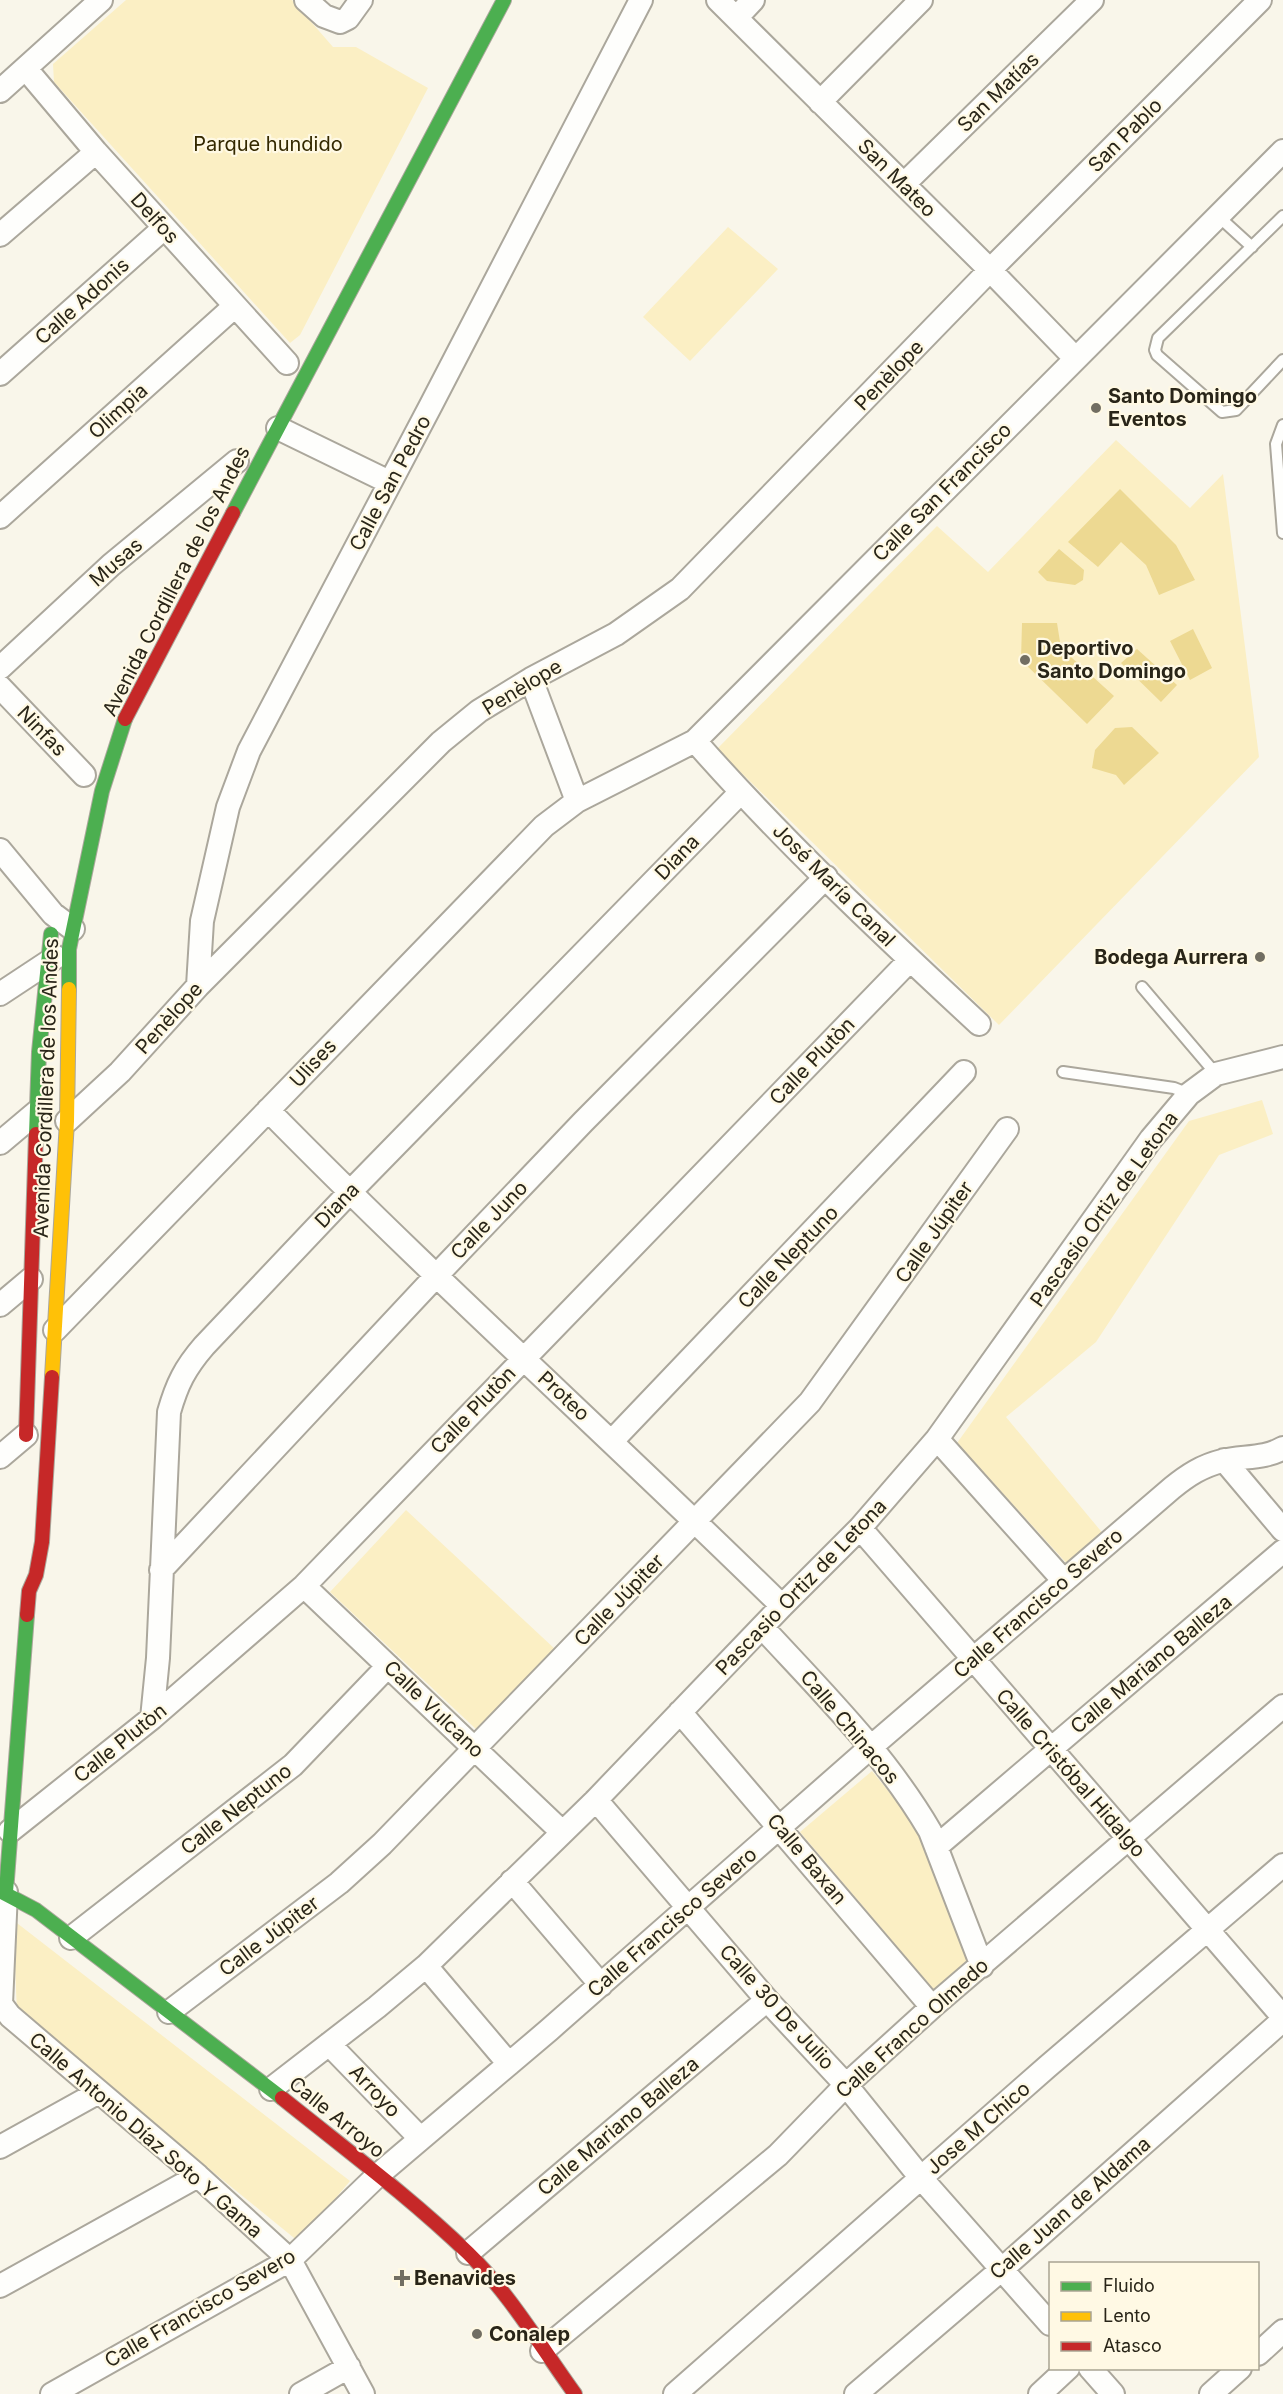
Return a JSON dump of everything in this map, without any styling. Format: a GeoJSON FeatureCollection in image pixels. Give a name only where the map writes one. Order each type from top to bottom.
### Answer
{"type":"FeatureCollection","features":[{"type":"Feature","properties":{"kind":"street"},"geometry":{"type":"LineString","coordinates":[[0,91],[101,0]]}},
{"type":"Feature","properties":{"kind":"street"},"geometry":{"type":"LineString","coordinates":[[306,0],[324,16],[340,22],[348,18],[361,0]]}},
{"type":"Feature","properties":{"kind":"street","name":"Avenida Cordillera de los Andes"},"geometry":{"type":"LineString","coordinates":[[3,1884],[9,1835],[10,1779],[29,1591],[36,1575],[42,1542],[67,1121],[71,939],[102,791],[121,726],[504,0]]}},
{"type":"Feature","properties":{"kind":"street","name":"Calle San Pedro"},"geometry":{"type":"LineString","coordinates":[[198,986],[202,921],[236,779],[640,0]]}},
{"type":"Feature","properties":{"kind":"street","name":"San Mateo"},"geometry":{"type":"LineString","coordinates":[[718,0],[990,270],[1075,358]]}},
{"type":"Feature","properties":{"kind":"street"},"geometry":{"type":"LineString","coordinates":[[737,17],[753,0]]}},
{"type":"Feature","properties":{"kind":"street"},"geometry":{"type":"LineString","coordinates":[[820,102],[921,0]]}},
{"type":"Feature","properties":{"kind":"street","name":"San Matías"},"geometry":{"type":"LineString","coordinates":[[904,184],[1092,0]]}},
{"type":"Feature","properties":{"kind":"street","name":"San Pablo"},"geometry":{"type":"LineString","coordinates":[[990,270],[1260,0]]}},
{"type":"Feature","properties":{"kind":"street","name":"Delfos"},"geometry":{"type":"LineString","coordinates":[[26,69],[96,152],[287,363]]}},
{"type":"Feature","properties":{"kind":"street","name":"Calle San Francisco"},"geometry":{"type":"LineString","coordinates":[[577,801],[695,741],[1283,151]]}},
{"type":"Feature","properties":{"kind":"street"},"geometry":{"type":"LineString","coordinates":[[0,235],[96,152]]}},
{"type":"Feature","properties":{"kind":"street","name":"Calle Adonis"},"geometry":{"type":"LineString","coordinates":[[0,374],[164,228]]}},
{"type":"Feature","properties":{"kind":"street","name":"Penèlope"},"geometry":{"type":"LineString","coordinates":[[67,1121],[120,1072],[198,986],[441,742],[479,711],[531,679],[616,634],[680,589],[716,555],[990,270]]}},
{"type":"Feature","properties":{"kind":"street","name":"Olimpia"},"geometry":{"type":"LineString","coordinates":[[0,516],[235,306]]}},
{"type":"Feature","properties":{"kind":"street"},"geometry":{"type":"LineString","coordinates":[[278,428],[389,482]]}},
{"type":"Feature","properties":{"kind":"street","name":"Avenida Cordillera de los Andes"},"geometry":{"type":"LineString","coordinates":[[221,492],[240,456]]}},
{"type":"Feature","properties":{"kind":"street","name":"Musas"},"geometry":{"type":"LineString","coordinates":[[0,668],[111,565],[240,456]]}},
{"type":"Feature","properties":{"kind":"street"},"geometry":{"type":"LineString","coordinates":[[531,679],[577,801]]}},
{"type":"Feature","properties":{"kind":"street","name":"Ninfas"},"geometry":{"type":"LineString","coordinates":[[0,687],[85,774]]}},
{"type":"Feature","properties":{"kind":"street","name":"José María Canal"},"geometry":{"type":"LineString","coordinates":[[695,741],[740,793],[910,960],[979,1024]]}},
{"type":"Feature","properties":{"kind":"street","name":"Diana"},"geometry":{"type":"LineString","coordinates":[[152,1718],[169,1412],[176,1386],[185,1369],[349,1192],[740,793]]}},
{"type":"Feature","properties":{"kind":"street","name":"Ulises"},"geometry":{"type":"LineString","coordinates":[[54,1330],[511,859],[544,826],[577,801]]}},
{"type":"Feature","properties":{"kind":"street"},"geometry":{"type":"LineString","coordinates":[[0,850],[55,908],[71,939],[48,962],[0,994]]}},
{"type":"Feature","properties":{"kind":"street","name":"Calle Juno"},"geometry":{"type":"LineString","coordinates":[[161,1570],[583,1122],[826,877]]}},
{"type":"Feature","properties":{"kind":"street","name":"Avenida Cordillera de los Andes"},"geometry":{"type":"LineString","coordinates":[[25,1458],[39,1052],[55,908]]}},
{"type":"Feature","properties":{"kind":"street","name":"Calle Plutòn"},"geometry":{"type":"LineString","coordinates":[[9,1835],[152,1718],[304,1586],[910,960]]}},
{"type":"Feature","properties":{"kind":"street","name":"Pascasio Ortiz de Letona"},"geometry":{"type":"LineString","coordinates":[[271,2089],[426,1966],[596,1800],[860,1528],[937,1439],[1151,1140],[1189,1094],[1216,1074],[1283,1058]]}},
{"type":"Feature","properties":{"kind":"street","name":"Calle Neptuno"},"geometry":{"type":"LineString","coordinates":[[612,1441],[964,1072]]}},
{"type":"Feature","properties":{"kind":"street","name":"Proteo"},"geometry":{"type":"LineString","coordinates":[[268,1110],[436,1276],[612,1441],[782,1606]]}},
{"type":"Feature","properties":{"kind":"street"},"geometry":{"type":"LineString","coordinates":[[0,1143],[38,1111]]}},
{"type":"Feature","properties":{"kind":"street","name":"Calle Júpiter"},"geometry":{"type":"LineString","coordinates":[[169,2012],[339,1883],[420,1806],[810,1402],[1007,1129]]}},
{"type":"Feature","properties":{"kind":"street"},"geometry":{"type":"LineString","coordinates":[[0,1305],[32,1279]]}},
{"type":"Feature","properties":{"kind":"street"},"geometry":{"type":"LineString","coordinates":[[0,1457],[27,1435]]}},
{"type":"Feature","properties":{"kind":"street"},"geometry":{"type":"LineString","coordinates":[[937,1439],[1064,1581]]}},
{"type":"Feature","properties":{"kind":"street","name":"Calle Francisco Severo"},"geometry":{"type":"LineString","coordinates":[[52,2394],[290,2260],[420,2138],[601,1986],[872,1746],[1186,1477],[1206,1466],[1224,1460],[1257,1456],[1283,1448]]}},
{"type":"Feature","properties":{"kind":"street"},"geometry":{"type":"LineString","coordinates":[[1224,1460],[1283,1530]]}},
{"type":"Feature","properties":{"kind":"street","name":"Calle Cristóbal Hidalgo"},"geometry":{"type":"LineString","coordinates":[[860,1528],[1283,2018]]}},
{"type":"Feature","properties":{"kind":"street","name":"Calle Mariano Balleza"},"geometry":{"type":"LineString","coordinates":[[936,1846],[1283,1551]]}},
{"type":"Feature","properties":{"kind":"street","name":"Avenida Cordillera de los Andes"},"geometry":{"type":"LineString","coordinates":[[23,1566],[29,1591]]}},
{"type":"Feature","properties":{"kind":"street","name":"Calle Vulcano"},"geometry":{"type":"LineString","coordinates":[[304,1586],[562,1832]]}},
{"type":"Feature","properties":{"kind":"street","name":"Calle Chinacos"},"geometry":{"type":"LineString","coordinates":[[762,1627],[872,1746],[918,1810],[936,1846],[982,1966]]}},
{"type":"Feature","properties":{"kind":"street","name":"Calle Neptuno"},"geometry":{"type":"LineString","coordinates":[[71,1938],[292,1765],[388,1666]]}},
{"type":"Feature","properties":{"kind":"street","name":"Calle Franco Olmedo"},"geometry":{"type":"LineString","coordinates":[[542,2351],[778,2155],[846,2085],[932,2007],[1283,1706]]}},
{"type":"Feature","properties":{"kind":"street","name":"Calle Baxan"},"geometry":{"type":"LineString","coordinates":[[680,1713],[932,2007]]}},
{"type":"Feature","properties":{"kind":"street"},"geometry":{"type":"LineString","coordinates":[[0,1809],[10,1779]]}},
{"type":"Feature","properties":{"kind":"street","name":"Calle 30 De Julio"},"geometry":{"type":"LineString","coordinates":[[596,1800],[767,2000],[846,2085],[921,2178],[1049,2323]]}},
{"type":"Feature","properties":{"kind":"street"},"geometry":{"type":"LineString","coordinates":[[0,1858],[9,1835]]}},
{"type":"Feature","properties":{"kind":"street"},"geometry":{"type":"LineString","coordinates":[[9,1835],[23,1868]]}},
{"type":"Feature","properties":{"kind":"street","name":"Jose M Chico"},"geometry":{"type":"LineString","coordinates":[[675,2394],[1283,1865]]}},
{"type":"Feature","properties":{"kind":"street"},"geometry":{"type":"LineString","coordinates":[[512,1881],[601,1986]]}},
{"type":"Feature","properties":{"kind":"street","name":"Calle Arroyo"},"geometry":{"type":"LineString","coordinates":[[3,1884],[39,1908],[71,1938],[271,2089],[378,2175],[468,2253],[498,2288],[575,2394]]}},
{"type":"Feature","properties":{"kind":"street","name":"Calle Antonio Díaz Soto Y Gama"},"geometry":{"type":"LineString","coordinates":[[3,1884],[1,2004],[19,2025],[198,2176],[290,2260],[363,2394]]}},
{"type":"Feature","properties":{"kind":"street"},"geometry":{"type":"LineString","coordinates":[[426,1966],[509,2064]]}},
{"type":"Feature","properties":{"kind":"street","name":"Calle Mariano Balleza"},"geometry":{"type":"LineString","coordinates":[[468,2253],[767,2000]]}},
{"type":"Feature","properties":{"kind":"street","name":"Calle Juan de Aldama"},"geometry":{"type":"LineString","coordinates":[[856,2394],[1002,2269],[1283,2018]]}},
{"type":"Feature","properties":{"kind":"street","name":"Arroyo"},"geometry":{"type":"LineString","coordinates":[[329,2044],[420,2138]]}},
{"type":"Feature","properties":{"kind":"street"},"geometry":{"type":"LineString","coordinates":[[0,2147],[99,2092]]}},
{"type":"Feature","properties":{"kind":"street"},"geometry":{"type":"LineString","coordinates":[[0,2286],[198,2176]]}},
{"type":"Feature","properties":{"kind":"street"},"geometry":{"type":"LineString","coordinates":[[1259,2352],[1283,2331]]}},
{"type":"Feature","properties":{"kind":"street"},"geometry":{"type":"LineString","coordinates":[[301,2394],[349,2367]]}},
{"type":"Feature","properties":{"kind":"street"},"geometry":{"type":"LineString","coordinates":[[1040,2394],[1066,2370]]}},
{"type":"Feature","properties":{"kind":"street"},"geometry":{"type":"LineString","coordinates":[[1092,2370],[1113,2394]]}},
{"type":"Feature","properties":{"kind":"street"},"geometry":{"type":"LineString","coordinates":[[1211,2394],[1238,2370]]}},
{"type":"Feature","properties":{"kind":"lane"},"geometry":{"type":"LineString","coordinates":[[1218,216],[1252,247]]}},
{"type":"Feature","properties":{"kind":"lane"},"geometry":{"type":"LineString","coordinates":[[1283,216],[1158,338],[1155,350],[1157,355],[1184,380],[1222,411],[1236,410],[1283,360]]}},
{"type":"Feature","properties":{"kind":"lane"},"geometry":{"type":"LineString","coordinates":[[1283,424],[1276,444],[1283,533]]}},
{"type":"Feature","properties":{"kind":"lane"},"geometry":{"type":"LineString","coordinates":[[1142,987],[1216,1074]]}},
{"type":"Feature","properties":{"kind":"lane"},"geometry":{"type":"LineString","coordinates":[[1063,1072],[1174,1088],[1189,1094]]}},
{"type":"Feature","properties":{"kind":"green space","name":"Parque hundido"},"geometry":{"type":"Polygon","coordinates":[[[126,0],[292,0],[333,47],[356,47],[428,88],[300,335],[290,343],[54,82],[53,64],[126,0]]]}},
{"type":"Feature","properties":{"kind":"green space"},"geometry":{"type":"Polygon","coordinates":[[[728,227],[778,269],[690,361],[643,317],[728,227]]]}},
{"type":"Feature","properties":{"kind":"green space","name":"Deportivo Santo Domingo"},"geometry":{"type":"Polygon","coordinates":[[[1116,440],[1190,508],[1223,474],[1259,757],[999,1025],[717,749],[937,526],[988,572],[1116,440]]]}},
{"type":"Feature","properties":{"kind":"green space"},"geometry":{"type":"Polygon","coordinates":[[[1262,1100],[1273,1134],[1219,1155],[1096,1342],[1006,1417],[1105,1536],[1070,1567],[957,1443],[1189,1121],[1262,1100]]]}},
{"type":"Feature","properties":{"kind":"green space"},"geometry":{"type":"Polygon","coordinates":[[[406,1510],[556,1650],[477,1730],[330,1592],[406,1510]]]}},
{"type":"Feature","properties":{"kind":"green space"},"geometry":{"type":"Polygon","coordinates":[[[872,1771],[919,1829],[970,1967],[939,1996],[800,1832],[872,1771]]]}},
{"type":"Feature","properties":{"kind":"green space"},"geometry":{"type":"Polygon","coordinates":[[[13,1920],[350,2181],[299,2242],[17,2012],[13,1920]]]}},
{"type":"Feature","properties":{"kind":"shaded area"},"geometry":{"type":"Polygon","coordinates":[[[1120,489],[1176,545],[1195,580],[1159,595],[1146,565],[1121,542],[1098,567],[1068,542],[1120,489]]]}},
{"type":"Feature","properties":{"kind":"shaded area"},"geometry":{"type":"Polygon","coordinates":[[[1059,549],[1084,570],[1083,580],[1075,585],[1047,581],[1038,572],[1059,549]]]}},
{"type":"Feature","properties":{"kind":"shaded area"},"geometry":{"type":"Polygon","coordinates":[[[1022,623],[1057,623],[1061,648],[1114,696],[1087,724],[1021,660],[1022,623]]]}},
{"type":"Feature","properties":{"kind":"shaded area"},"geometry":{"type":"Polygon","coordinates":[[[1193,629],[1212,668],[1190,680],[1170,641],[1193,629]]]}},
{"type":"Feature","properties":{"kind":"shaded area"},"geometry":{"type":"Polygon","coordinates":[[[1137,649],[1177,685],[1161,702],[1121,663],[1137,649]]]}},
{"type":"Feature","properties":{"kind":"shaded area"},"geometry":{"type":"Polygon","coordinates":[[[1132,727],[1159,753],[1124,785],[1116,775],[1092,768],[1095,750],[1115,728],[1132,727]]]}},
{"type":"Feature","properties":{"kind":"traffic: fast"},"geometry":{"type":"LineString","coordinates":[[233,513],[504,0]]}},
{"type":"Feature","properties":{"kind":"traffic: fast"},"geometry":{"type":"LineString","coordinates":[[69,989],[69,949],[102,791],[125,719]]}},
{"type":"Feature","properties":{"kind":"traffic: fast"},"geometry":{"type":"LineString","coordinates":[[36,1134],[39,1052],[51,934]]}},
{"type":"Feature","properties":{"kind":"traffic: fast"},"geometry":{"type":"LineString","coordinates":[[6,1892],[27,1615]]}},
{"type":"Feature","properties":{"kind":"traffic: fast"},"geometry":{"type":"LineString","coordinates":[[0,1891],[36,1910],[282,2098]]}},
{"type":"Feature","properties":{"kind":"traffic: slow"},"geometry":{"type":"LineString","coordinates":[[52,1377],[67,1121],[69,989]]}},
{"type":"Feature","properties":{"kind":"traffic: jam"},"geometry":{"type":"LineString","coordinates":[[125,719],[233,513]]}},
{"type":"Feature","properties":{"kind":"traffic: jam"},"geometry":{"type":"LineString","coordinates":[[26,1435],[36,1134]]}},
{"type":"Feature","properties":{"kind":"traffic: jam"},"geometry":{"type":"LineString","coordinates":[[27,1615],[29,1591],[36,1575],[42,1542],[52,1377]]}},
{"type":"Feature","properties":{"kind":"traffic: jam"},"geometry":{"type":"LineString","coordinates":[[282,2098],[400,2193],[468,2253],[511,2303],[575,2394]]}},
{"type":"Feature","properties":{"kind":"place","name":"Santo Domingo Eventos"},"geometry":{"type":"Point","coordinates":[1096,408]}},
{"type":"Feature","properties":{"kind":"place","name":"Deportivo Santo Domingo"},"geometry":{"type":"Point","coordinates":[1025,660]}},
{"type":"Feature","properties":{"kind":"place","name":"Bodega Aurrera"},"geometry":{"type":"Point","coordinates":[1260,957]}},
{"type":"Feature","properties":{"kind":"place","name":"Benavides"},"geometry":{"type":"Point","coordinates":[402,2278]}},
{"type":"Feature","properties":{"kind":"place","name":"Conalep"},"geometry":{"type":"Point","coordinates":[477,2334]}}]}
